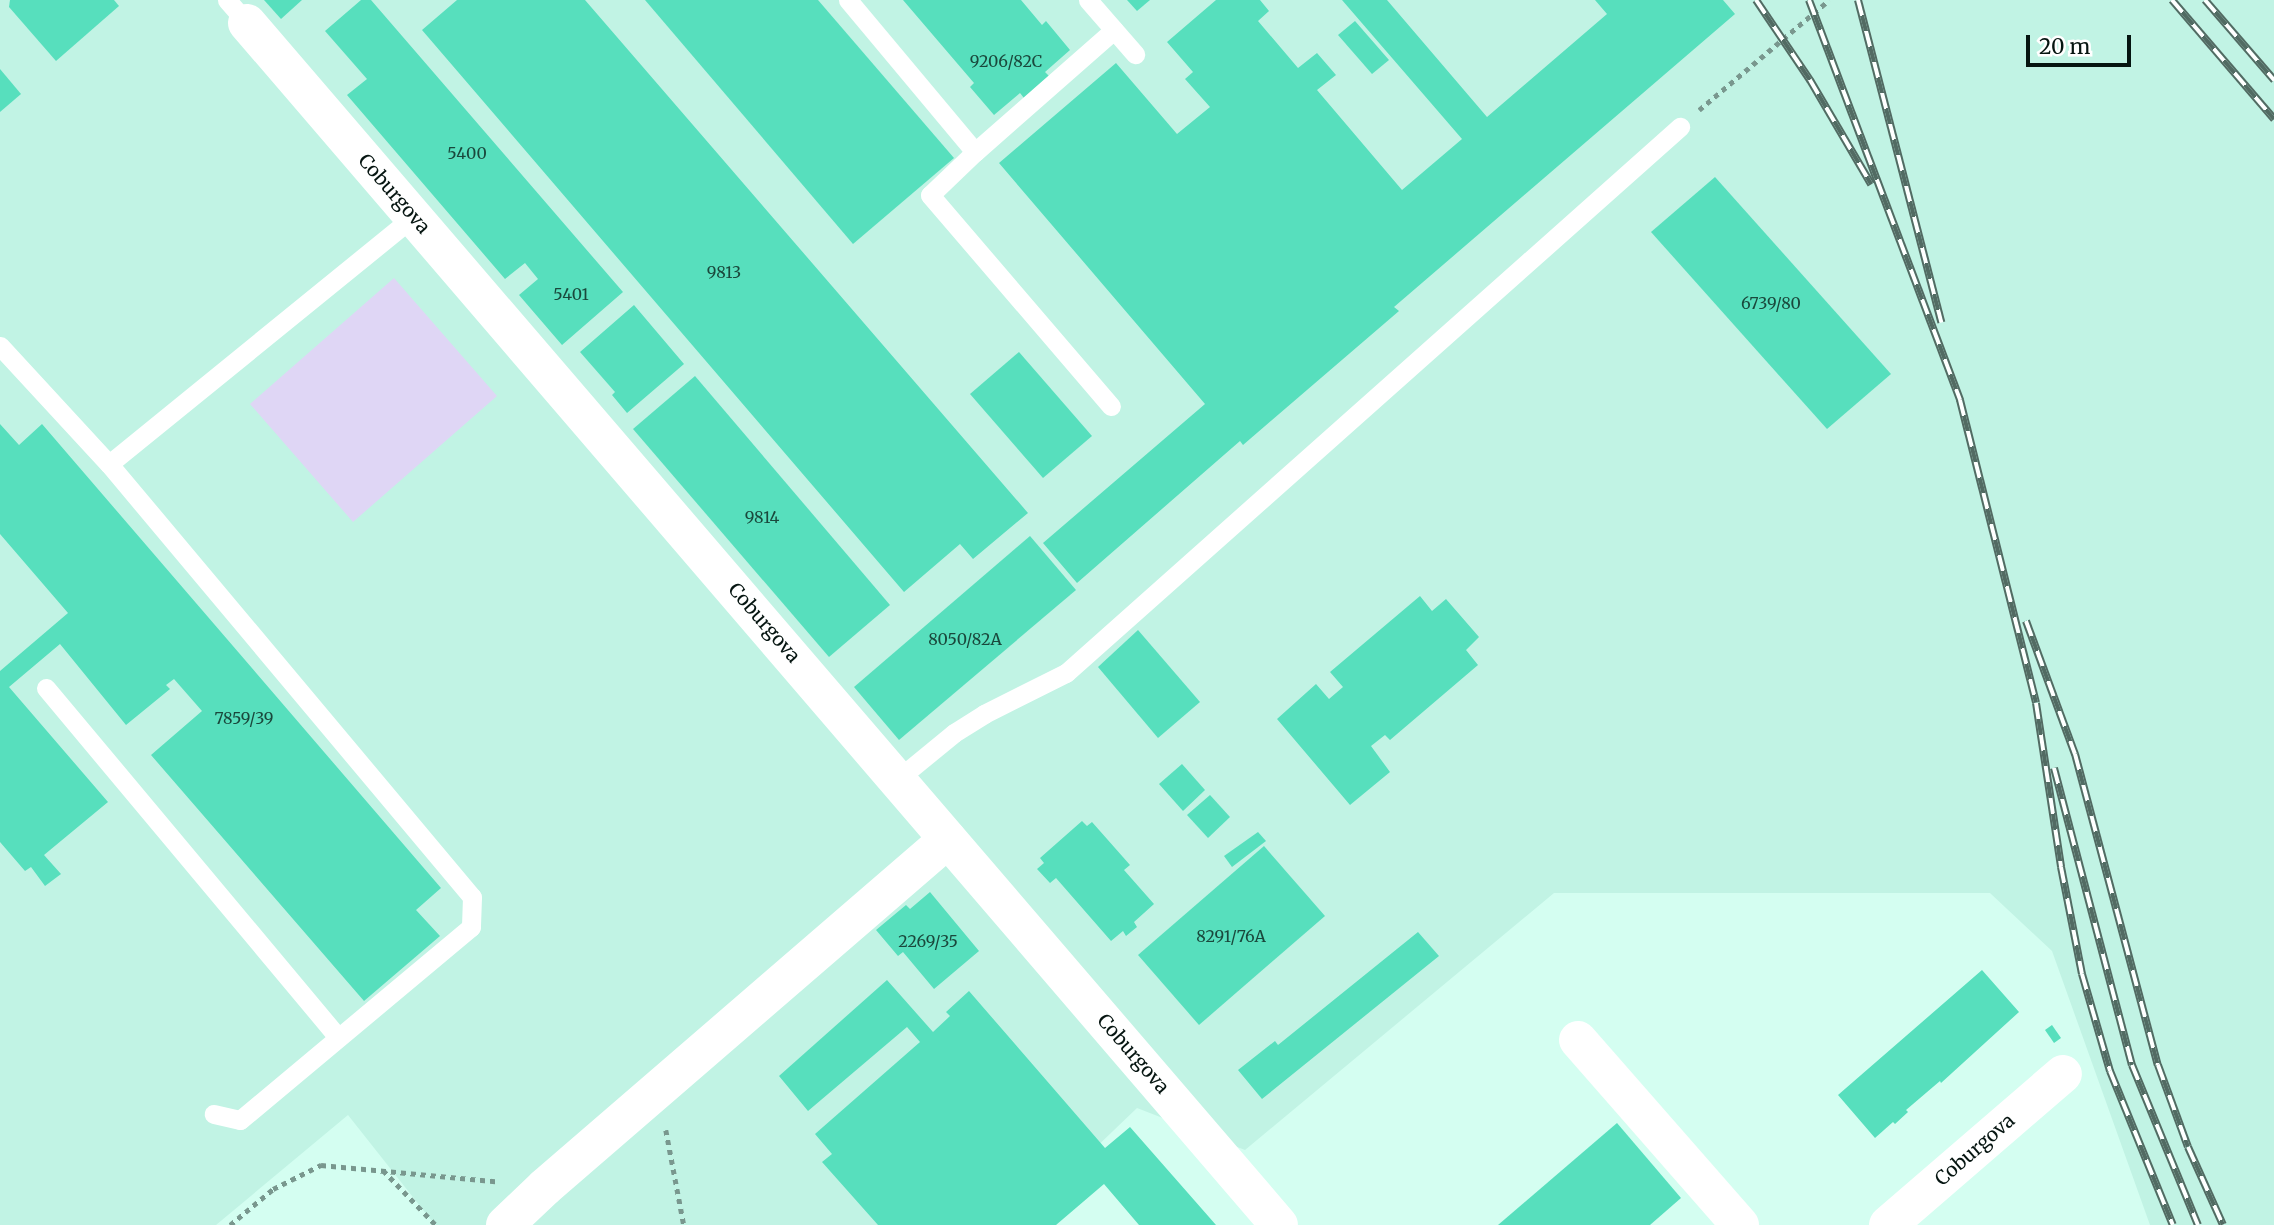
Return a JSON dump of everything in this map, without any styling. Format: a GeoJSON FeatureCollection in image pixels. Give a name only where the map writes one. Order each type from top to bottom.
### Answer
{"type":"FeatureCollection","features":[{"type":"Feature","properties":{"kind":"street","name":"Coburgova"},"geometry":{"type":"LineString","coordinates":[[237,12],[1279,1225]]}},
{"type":"Feature","properties":{"kind":"street"},"geometry":{"type":"LineString","coordinates":[[505,1225],[545,1187],[948,839]]}},
{"type":"Feature","properties":{"kind":"street"},"geometry":{"type":"LineString","coordinates":[[1577,1040],[1740,1225]]}},
{"type":"Feature","properties":{"kind":"street","name":"Coburgova"},"geometry":{"type":"LineString","coordinates":[[1888,1225],[2063,1074]]}},
{"type":"Feature","properties":{"kind":"lane"},"geometry":{"type":"LineString","coordinates":[[848,0],[975,152]]}},
{"type":"Feature","properties":{"kind":"lane"},"geometry":{"type":"LineString","coordinates":[[1088,0],[1135,54]]}},
{"type":"Feature","properties":{"kind":"lane"},"geometry":{"type":"LineString","coordinates":[[1111,405],[930,195],[1114,30]]}},
{"type":"Feature","properties":{"kind":"lane"},"geometry":{"type":"LineString","coordinates":[[898,779],[954,733],[984,714],[1066,673],[1680,127]]}},
{"type":"Feature","properties":{"kind":"lane"},"geometry":{"type":"LineString","coordinates":[[109,464],[414,216]]}},
{"type":"Feature","properties":{"kind":"lane"},"geometry":{"type":"LineString","coordinates":[[0,346],[109,464],[472,897],[471,927],[240,1120],[214,1114]]}},
{"type":"Feature","properties":{"kind":"lane"},"geometry":{"type":"LineString","coordinates":[[46,688],[338,1037]]}},
{"type":"Feature","properties":{"kind":"path"},"geometry":{"type":"LineString","coordinates":[[1680,127],[1829,0]]}},
{"type":"Feature","properties":{"kind":"path"},"geometry":{"type":"LineString","coordinates":[[658,1090],[684,1225]]}},
{"type":"Feature","properties":{"kind":"path"},"geometry":{"type":"LineString","coordinates":[[230,1225],[273,1189],[321,1165],[545,1187]]}},
{"type":"Feature","properties":{"kind":"path"},"geometry":{"type":"LineString","coordinates":[[383,1170],[436,1225]]}},
{"type":"Feature","properties":{"kind":"shaded area"},"geometry":{"type":"Polygon","coordinates":[[[0,0],[2274,0],[2274,1225],[2150,1225],[2052,951],[1990,893],[1554,893],[1245,1150],[1137,1108],[1015,1225],[435,1225],[348,1115],[216,1225],[0,1225],[0,0]]]}},
{"type":"Feature","properties":{"kind":"shaded area"},"geometry":{"type":"Polygon","coordinates":[[[394,278],[497,396],[353,522],[250,404],[394,278]]]}},
{"type":"Feature","properties":{"kind":"building"},"geometry":{"type":"Polygon","coordinates":[[[10,0],[114,0],[119,6],[56,61],[9,7],[10,0]]]}},
{"type":"Feature","properties":{"kind":"building"},"geometry":{"type":"Polygon","coordinates":[[[264,0],[302,0],[281,19],[264,0]]]}},
{"type":"Feature","properties":{"kind":"building"},"geometry":{"type":"Polygon","coordinates":[[[361,0],[371,0],[623,292],[562,345],[519,295],[538,279],[525,263],[505,279],[347,95],[367,79],[325,31],[361,0]]]}},
{"type":"Feature","properties":{"kind":"building"},"geometry":{"type":"Polygon","coordinates":[[[457,0],[585,0],[1028,513],[973,559],[960,544],[904,592],[422,30],[457,0]]]}},
{"type":"Feature","properties":{"kind":"building"},"geometry":{"type":"Polygon","coordinates":[[[645,0],[818,0],[954,158],[853,244],[645,0]]]}},
{"type":"Feature","properties":{"kind":"building"},"geometry":{"type":"Polygon","coordinates":[[[903,0],[1021,0],[1042,25],[1046,21],[1070,50],[1045,72],[1049,76],[1024,98],[1020,93],[994,115],[970,87],[974,83],[903,0]]]}},
{"type":"Feature","properties":{"kind":"building"},"geometry":{"type":"Polygon","coordinates":[[[1127,0],[1150,0],[1137,11],[1127,0]]]}},
{"type":"Feature","properties":{"kind":"building"},"geometry":{"type":"Polygon","coordinates":[[[1216,0],[1260,0],[1269,11],[1258,21],[1298,68],[1317,53],[1336,75],[1317,90],[1402,190],[1462,139],[1342,0],[1387,0],[1487,117],[1607,14],[1595,0],[1723,0],[1735,14],[1394,307],[1399,311],[1243,445],[1240,441],[1077,583],[1043,543],[1205,404],[999,163],[1116,63],[1177,134],[1210,107],[1185,79],[1193,72],[1167,42],[1216,0]]]}},
{"type":"Feature","properties":{"kind":"building"},"geometry":{"type":"Polygon","coordinates":[[[1355,21],[1389,60],[1372,74],[1338,35],[1355,21]]]}},
{"type":"Feature","properties":{"kind":"building"},"geometry":{"type":"Polygon","coordinates":[[[0,69],[21,94],[0,112],[0,69]]]}},
{"type":"Feature","properties":{"kind":"building"},"geometry":{"type":"Polygon","coordinates":[[[1715,177],[1891,374],[1827,429],[1651,232],[1715,177]]]}},
{"type":"Feature","properties":{"kind":"building"},"geometry":{"type":"Polygon","coordinates":[[[634,305],[684,364],[627,413],[612,395],[615,392],[580,352],[634,305]]]}},
{"type":"Feature","properties":{"kind":"building"},"geometry":{"type":"Polygon","coordinates":[[[1019,352],[1092,436],[1043,478],[970,394],[1019,352]]]}},
{"type":"Feature","properties":{"kind":"building"},"geometry":{"type":"Polygon","coordinates":[[[695,376],[890,605],[829,657],[633,429],[695,376]]]}},
{"type":"Feature","properties":{"kind":"building"},"geometry":{"type":"Polygon","coordinates":[[[0,424],[19,445],[42,424],[441,888],[416,910],[440,936],[364,1001],[151,755],[202,711],[174,679],[166,685],[170,689],[126,725],[60,644],[9,687],[108,802],[44,855],[61,874],[45,886],[31,867],[25,871],[0,842],[0,671],[68,613],[0,534],[0,424]]]}},
{"type":"Feature","properties":{"kind":"building"},"geometry":{"type":"Polygon","coordinates":[[[1030,536],[1076,590],[899,740],[854,687],[1030,536]]]}},
{"type":"Feature","properties":{"kind":"building"},"geometry":{"type":"Polygon","coordinates":[[[1420,596],[1432,611],[1446,599],[1479,637],[1466,650],[1478,665],[1390,740],[1385,735],[1371,746],[1390,772],[1350,805],[1277,719],[1316,684],[1329,699],[1343,687],[1330,672],[1420,596]]]}},
{"type":"Feature","properties":{"kind":"building"},"geometry":{"type":"Polygon","coordinates":[[[1138,630],[1200,702],[1158,738],[1098,667],[1138,630]]]}},
{"type":"Feature","properties":{"kind":"building"},"geometry":{"type":"Polygon","coordinates":[[[1182,764],[1205,790],[1183,811],[1159,784],[1182,764]]]}},
{"type":"Feature","properties":{"kind":"building"},"geometry":{"type":"Polygon","coordinates":[[[1210,795],[1230,817],[1208,838],[1187,815],[1210,795]]]}},
{"type":"Feature","properties":{"kind":"building"},"geometry":{"type":"Polygon","coordinates":[[[1082,821],[1087,826],[1092,822],[1130,865],[1124,870],[1154,904],[1134,922],[1137,927],[1126,936],[1123,931],[1111,941],[1056,878],[1050,883],[1037,869],[1044,863],[1040,858],[1082,821]]]}},
{"type":"Feature","properties":{"kind":"building"},"geometry":{"type":"Polygon","coordinates":[[[1258,832],[1266,841],[1232,867],[1224,856],[1258,832]]]}},
{"type":"Feature","properties":{"kind":"building"},"geometry":{"type":"Polygon","coordinates":[[[1264,846],[1325,916],[1199,1025],[1138,955],[1264,846]]]}},
{"type":"Feature","properties":{"kind":"building"},"geometry":{"type":"Polygon","coordinates":[[[930,892],[979,951],[934,989],[903,952],[898,956],[876,930],[906,905],[910,909],[930,892]]]}},
{"type":"Feature","properties":{"kind":"building"},"geometry":{"type":"Polygon","coordinates":[[[1418,932],[1439,956],[1262,1099],[1238,1070],[1275,1041],[1278,1045],[1418,932]]]}},
{"type":"Feature","properties":{"kind":"building"},"geometry":{"type":"Polygon","coordinates":[[[1982,970],[2019,1012],[1941,1083],[1940,1081],[1906,1110],[1908,1112],[1895,1124],[1893,1122],[1875,1138],[1838,1095],[1982,970]]]}},
{"type":"Feature","properties":{"kind":"building"},"geometry":{"type":"Polygon","coordinates":[[[887,980],[933,1032],[950,1016],[946,1012],[969,991],[1105,1148],[1130,1127],[1216,1225],[1139,1225],[1104,1184],[1056,1225],[878,1225],[822,1162],[832,1154],[815,1134],[920,1042],[907,1027],[808,1111],[779,1076],[887,980]]]}},
{"type":"Feature","properties":{"kind":"building"},"geometry":{"type":"Polygon","coordinates":[[[2052,1025],[2061,1038],[2054,1043],[2045,1030],[2052,1025]]]}},
{"type":"Feature","properties":{"kind":"building"},"geometry":{"type":"Polygon","coordinates":[[[1617,1123],[1681,1198],[1650,1225],[1498,1225],[1617,1123]]]}},
{"type":"Feature","properties":{"kind":"railway"},"geometry":{"type":"LineString","coordinates":[[1756,0],[1810,80],[1871,184]]}},
{"type":"Feature","properties":{"kind":"railway"},"geometry":{"type":"LineString","coordinates":[[1809,0],[1960,400],[2036,703],[2061,867],[2082,974],[2110,1071],[2173,1225]]}},
{"type":"Feature","properties":{"kind":"railway"},"geometry":{"type":"LineString","coordinates":[[1858,0],[1941,322]]}},
{"type":"Feature","properties":{"kind":"railway"},"geometry":{"type":"LineString","coordinates":[[2172,0],[2274,119]]}},
{"type":"Feature","properties":{"kind":"railway"},"geometry":{"type":"LineString","coordinates":[[2205,0],[2274,80]]}},
{"type":"Feature","properties":{"kind":"railway"},"geometry":{"type":"LineString","coordinates":[[2026,621],[2075,754],[2158,1065],[2188,1147],[2223,1225]]}},
{"type":"Feature","properties":{"kind":"railway"},"geometry":{"type":"LineString","coordinates":[[2054,768],[2132,1065],[2198,1225]]}}]}
